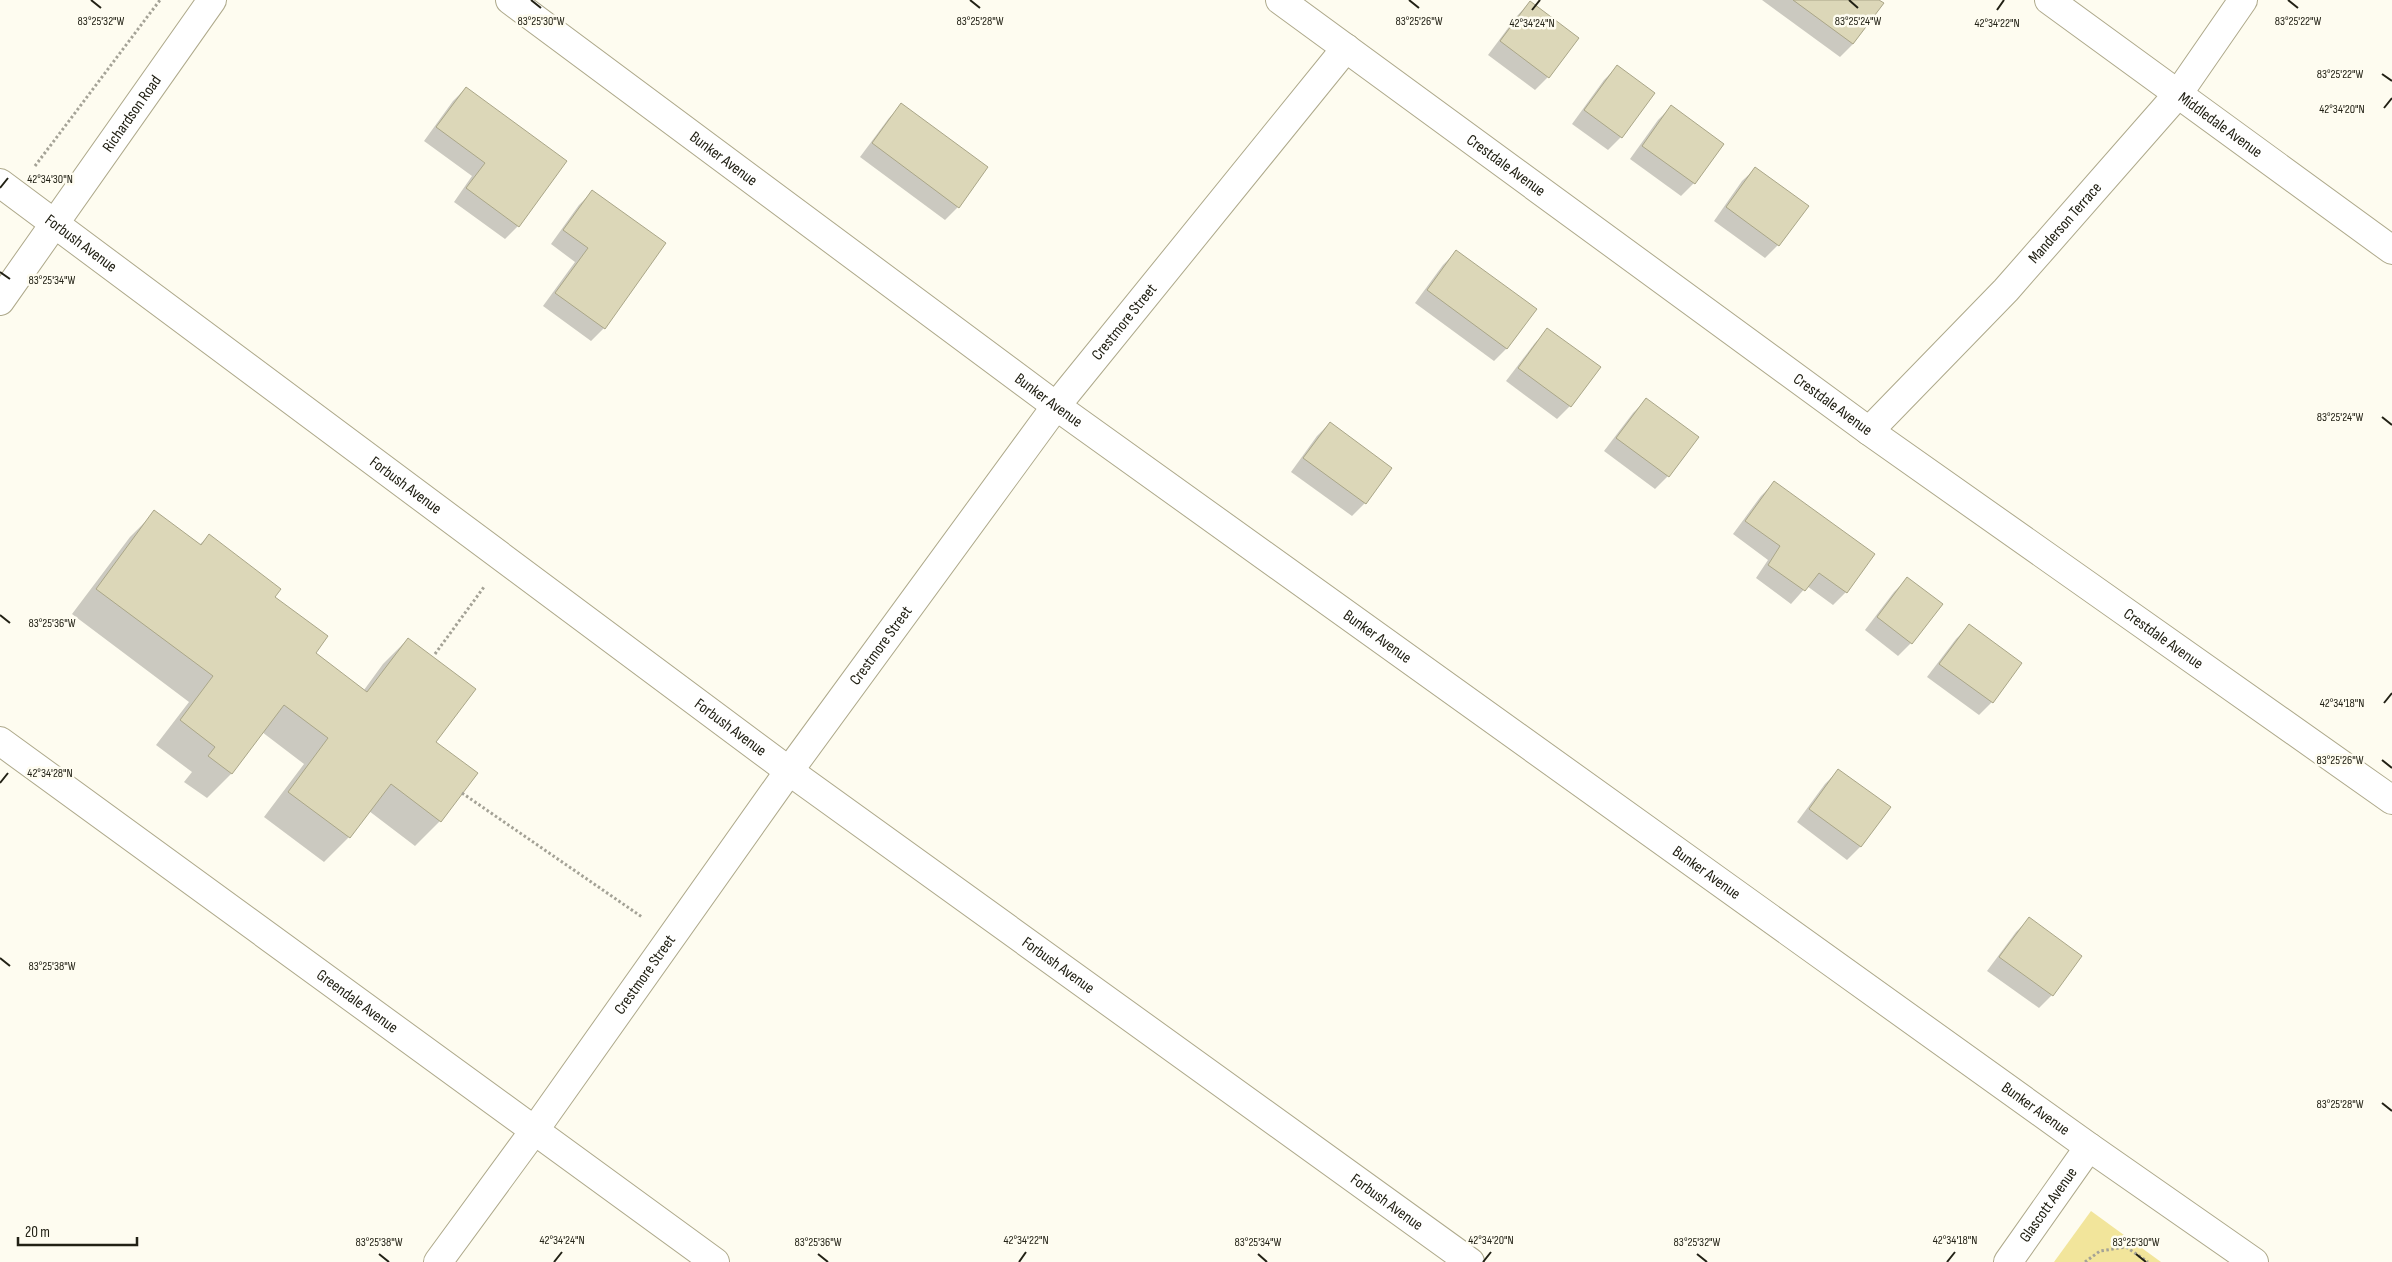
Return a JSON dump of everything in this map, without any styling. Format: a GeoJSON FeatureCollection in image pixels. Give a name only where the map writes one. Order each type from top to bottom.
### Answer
{"type":"FeatureCollection","features":[{"type":"Feature","properties":{"kind":"street","name":"Richardson Road"},"geometry":{"type":"LineString","coordinates":[[0,301],[212,0]]}},
{"type":"Feature","properties":{"kind":"street","name":"Bunker Avenue"},"geometry":{"type":"LineString","coordinates":[[510,0],[1056,406],[2089,1147],[2254,1262]]}},
{"type":"Feature","properties":{"kind":"street","name":"Crestdale Avenue"},"geometry":{"type":"LineString","coordinates":[[1280,0],[1868,430],[2392,800]]}},
{"type":"Feature","properties":{"kind":"street","name":"Middledale Avenue"},"geometry":{"type":"LineString","coordinates":[[2049,0],[2392,250]]}},
{"type":"Feature","properties":{"kind":"street","name":"Manderson Terrace"},"geometry":{"type":"LineString","coordinates":[[1868,430],[2006,290],[2178,94],[2244,0]]}},
{"type":"Feature","properties":{"kind":"street","name":"Crestmore Street"},"geometry":{"type":"LineString","coordinates":[[438,1262],[534,1131],[789,771],[1056,406],[1346,48]]}},
{"type":"Feature","properties":{"kind":"street","name":"Forbush Avenue"},"geometry":{"type":"LineString","coordinates":[[7,188],[789,771],[1470,1262]]}},
{"type":"Feature","properties":{"kind":"street","name":"Greendale Avenue"},"geometry":{"type":"LineString","coordinates":[[0,741],[715,1262]]}},
{"type":"Feature","properties":{"kind":"street","name":"Glascott Avenue"},"geometry":{"type":"LineString","coordinates":[[2008,1262],[2089,1147]]}},
{"type":"Feature","properties":{"kind":"path"},"geometry":{"type":"LineString","coordinates":[[7,188],[160,0]]}},
{"type":"Feature","properties":{"kind":"path"},"geometry":{"type":"LineString","coordinates":[[435,654],[505,558]]}},
{"type":"Feature","properties":{"kind":"path"},"geometry":{"type":"LineString","coordinates":[[462,793],[672,937]]}},
{"type":"Feature","properties":{"kind":"path"},"geometry":{"type":"LineString","coordinates":[[2085,1262],[2100,1251],[2126,1247],[2148,1262]]}},
{"type":"Feature","properties":{"kind":"shaded area"},"geometry":{"type":"Polygon","coordinates":[[[2091,1211],[2161,1262],[2054,1262],[2091,1211]]]}},
{"type":"Feature","properties":{"kind":"building"},"geometry":{"type":"Polygon","coordinates":[[[1793,0],[1879,0],[1884,3],[1853,44],[1793,0]]]}},
{"type":"Feature","properties":{"kind":"building"},"geometry":{"type":"Polygon","coordinates":[[[1530,1],[1579,38],[1549,78],[1500,41],[1530,1]]]}},
{"type":"Feature","properties":{"kind":"building"},"geometry":{"type":"Polygon","coordinates":[[[1617,65],[1655,93],[1622,138],[1584,110],[1617,65]]]}},
{"type":"Feature","properties":{"kind":"building"},"geometry":{"type":"Polygon","coordinates":[[[466,87],[567,161],[519,227],[466,188],[485,163],[436,127],[466,87]]]}},
{"type":"Feature","properties":{"kind":"building"},"geometry":{"type":"Polygon","coordinates":[[[901,103],[988,167],[959,208],[872,143],[901,103]]]}},
{"type":"Feature","properties":{"kind":"building"},"geometry":{"type":"Polygon","coordinates":[[[1671,105],[1724,144],[1695,184],[1642,146],[1671,105]]]}},
{"type":"Feature","properties":{"kind":"building"},"geometry":{"type":"Polygon","coordinates":[[[1755,167],[1809,206],[1779,246],[1726,207],[1755,167]]]}},
{"type":"Feature","properties":{"kind":"building"},"geometry":{"type":"Polygon","coordinates":[[[592,190],[666,243],[605,329],[555,293],[588,248],[563,230],[592,190]]]}},
{"type":"Feature","properties":{"kind":"building"},"geometry":{"type":"Polygon","coordinates":[[[1456,250],[1537,309],[1507,349],[1427,290],[1456,250]]]}},
{"type":"Feature","properties":{"kind":"building"},"geometry":{"type":"Polygon","coordinates":[[[1547,328],[1601,367],[1571,407],[1518,368],[1547,328]]]}},
{"type":"Feature","properties":{"kind":"building"},"geometry":{"type":"Polygon","coordinates":[[[1646,398],[1699,437],[1669,477],[1616,438],[1646,398]]]}},
{"type":"Feature","properties":{"kind":"building"},"geometry":{"type":"Polygon","coordinates":[[[1330,422],[1392,468],[1366,504],[1303,458],[1330,422]]]}},
{"type":"Feature","properties":{"kind":"building"},"geometry":{"type":"Polygon","coordinates":[[[1774,481],[1875,554],[1847,593],[1819,573],[1805,591],[1768,565],[1780,546],[1745,521],[1774,481]]]}},
{"type":"Feature","properties":{"kind":"building"},"geometry":{"type":"Polygon","coordinates":[[[154,510],[201,545],[209,534],[281,589],[275,597],[328,636],[316,653],[367,692],[408,638],[476,689],[436,742],[478,773],[441,822],[391,784],[350,838],[288,792],[328,738],[284,705],[232,774],[208,756],[215,747],[180,720],[213,676],[96,589],[154,510]]]}},
{"type":"Feature","properties":{"kind":"building"},"geometry":{"type":"Polygon","coordinates":[[[1907,577],[1943,604],[1912,644],[1877,617],[1907,577]]]}},
{"type":"Feature","properties":{"kind":"building"},"geometry":{"type":"Polygon","coordinates":[[[1969,624],[2022,663],[1993,703],[1939,664],[1969,624]]]}},
{"type":"Feature","properties":{"kind":"building"},"geometry":{"type":"Polygon","coordinates":[[[1838,769],[1891,807],[1861,847],[1809,809],[1838,769]]]}},
{"type":"Feature","properties":{"kind":"building"},"geometry":{"type":"Polygon","coordinates":[[[2029,917],[2082,956],[2053,996],[1999,957],[2029,917]]]}}]}
